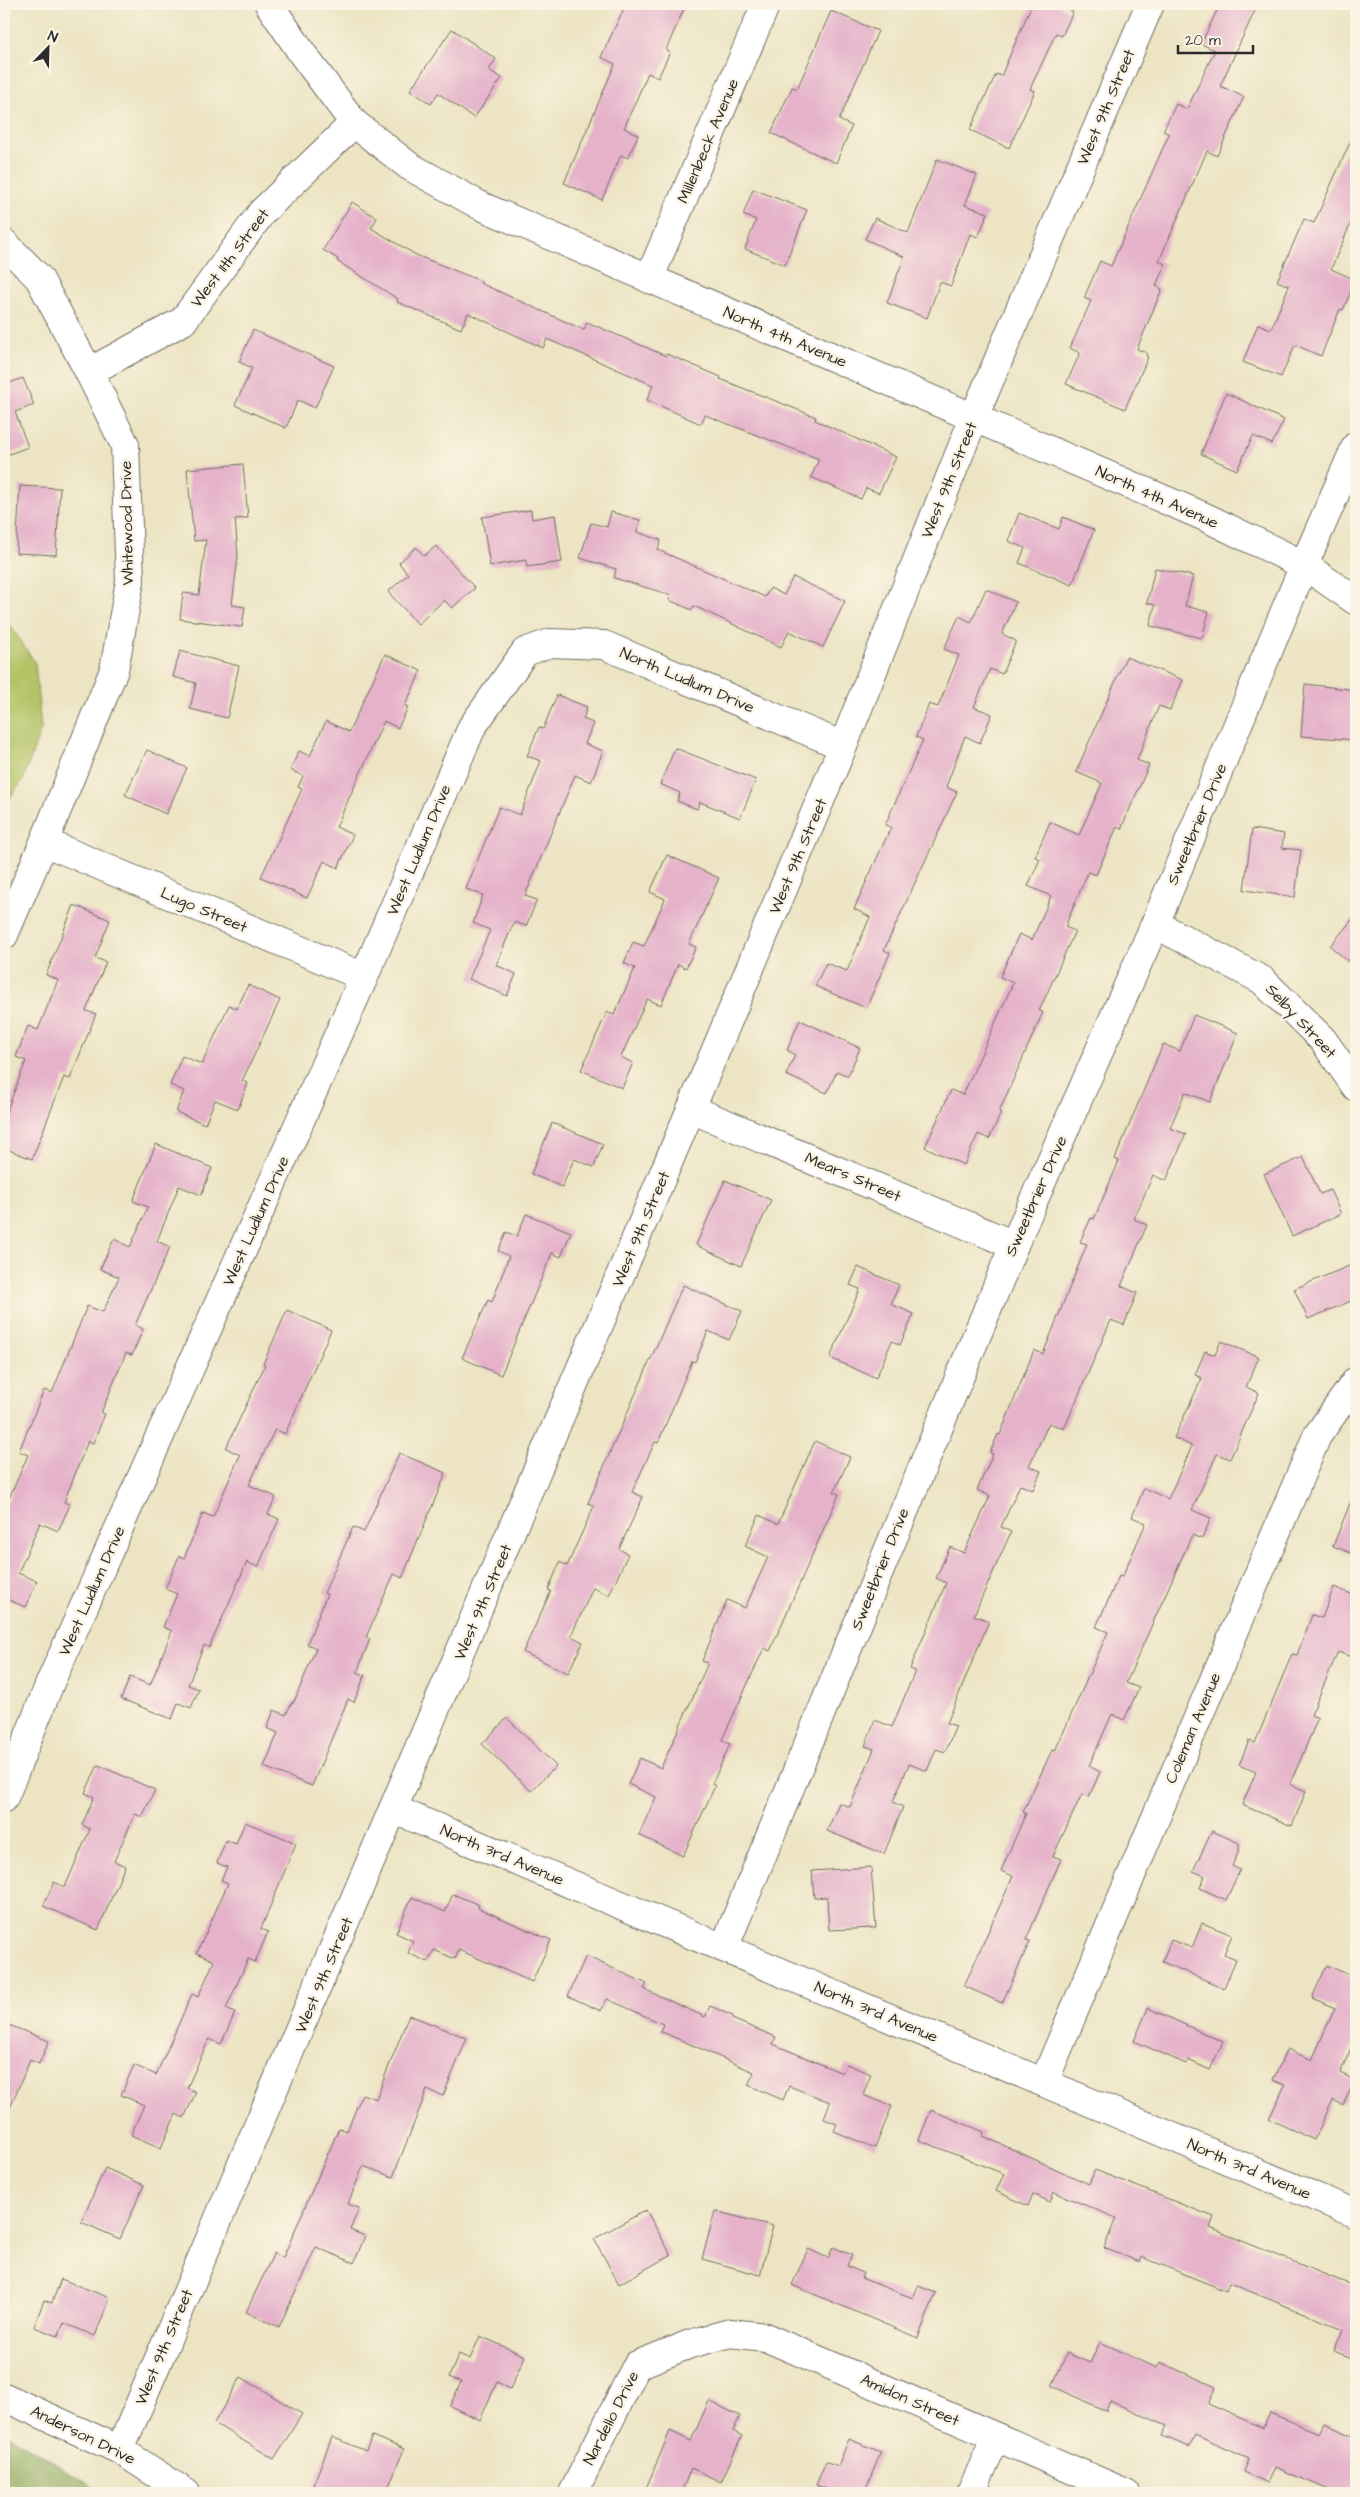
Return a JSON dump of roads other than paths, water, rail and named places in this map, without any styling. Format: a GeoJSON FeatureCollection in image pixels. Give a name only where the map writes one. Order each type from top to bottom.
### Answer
{"type":"FeatureCollection","features":[{"type":"Feature","properties":{"kind":"street","name":"North 4th Avenue"},"geometry":{"type":"LineString","coordinates":[[269,4],[304,56],[354,123],[409,166],[481,206],[1205,517],[1304,565],[1356,601]]}},
{"type":"Feature","properties":{"kind":"street","name":"Millenbeck Avenue"},"geometry":{"type":"LineString","coordinates":[[649,279],[766,4]]}},
{"type":"Feature","properties":{"kind":"street","name":"West 9th Street"},"geometry":{"type":"LineString","coordinates":[[120,2450],[395,1810],[692,1109],[844,746],[974,417],[1150,4]]}},
{"type":"Feature","properties":{"kind":"street","name":"West 11th Street"},"geometry":{"type":"LineString","coordinates":[[89,372],[182,321],[262,212],[354,123]]}},
{"type":"Feature","properties":{"kind":"street","name":"Whitewood Drive"},"geometry":{"type":"LineString","coordinates":[[4,242],[39,278],[125,445],[130,582],[114,670],[4,935]]}},
{"type":"Feature","properties":{"kind":"street","name":"Sweetbrier Drive"},"geometry":{"type":"LineString","coordinates":[[724,1948],[1014,1245],[1156,924],[1304,565],[1356,446]]}},
{"type":"Feature","properties":{"kind":"street","name":"North Ludlum Drive"},"geometry":{"type":"LineString","coordinates":[[525,652],[550,643],[604,645],[844,746]]}},
{"type":"Feature","properties":{"kind":"street","name":"West Ludlum Drive"},"geometry":{"type":"LineString","coordinates":[[4,1798],[54,1674],[364,977],[472,726],[525,652]]}},
{"type":"Feature","properties":{"kind":"street","name":"Lugo Street"},"geometry":{"type":"LineString","coordinates":[[44,842],[364,977]]}},
{"type":"Feature","properties":{"kind":"street","name":"Selby Street"},"geometry":{"type":"LineString","coordinates":[[1156,924],[1262,980],[1324,1040],[1356,1087]]}},
{"type":"Feature","properties":{"kind":"street","name":"Mears Street"},"geometry":{"type":"LineString","coordinates":[[692,1109],[1014,1245]]}},
{"type":"Feature","properties":{"kind":"street","name":"Coleman Avenue"},"geometry":{"type":"LineString","coordinates":[[1044,2082],[1317,1436],[1356,1380]]}},
{"type":"Feature","properties":{"kind":"street","name":"North 3rd Avenue"},"geometry":{"type":"LineString","coordinates":[[395,1810],[1356,2214]]}},
{"type":"Feature","properties":{"kind":"street","name":"Amidon Street"},"geometry":{"type":"LineString","coordinates":[[690,2344],[730,2333],[765,2336],[1126,2493]]}},
{"type":"Feature","properties":{"kind":"street","name":"Nardello Drive"},"geometry":{"type":"LineString","coordinates":[[573,2493],[637,2365],[690,2344]]}},
{"type":"Feature","properties":{"kind":"street","name":"Anderson Drive"},"geometry":{"type":"LineString","coordinates":[[4,2397],[120,2450],[186,2493]]}},
{"type":"Feature","properties":{"kind":"street"},"geometry":{"type":"LineString","coordinates":[[971,2493],[996,2438]]}}]}
